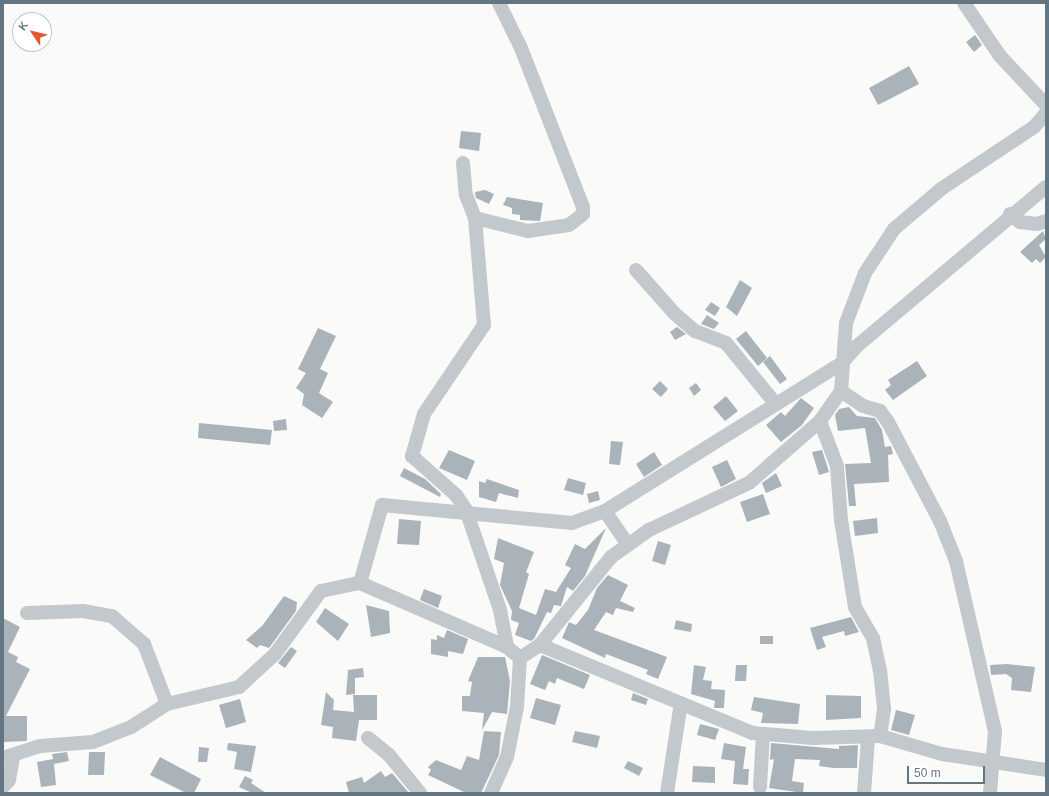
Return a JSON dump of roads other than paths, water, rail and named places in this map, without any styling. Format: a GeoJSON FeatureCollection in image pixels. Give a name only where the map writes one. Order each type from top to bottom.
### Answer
{"type":"FeatureCollection","features":[{"type":"Feature","properties":{"kind":"street"},"geometry":{"type":"LineString","coordinates":[[475,218],[528,231],[569,225],[583,214],[583,207],[521,48],[499,3]]}},
{"type":"Feature","properties":{"kind":"street"},"geometry":{"type":"LineString","coordinates":[[964,3],[1000,56],[1046,105]]}},
{"type":"Feature","properties":{"kind":"street"},"geometry":{"type":"LineString","coordinates":[[520,658],[540,646],[611,557],[650,530],[749,483],[820,420],[841,391],[846,323],[865,273],[894,229],[941,189],[1034,127],[1046,113]]}},
{"type":"Feature","properties":{"kind":"street"},"geometry":{"type":"LineString","coordinates":[[463,163],[466,195],[475,218],[484,325],[424,414],[412,456],[456,495],[466,510],[500,610],[507,648]]}},
{"type":"Feature","properties":{"kind":"street"},"geometry":{"type":"LineString","coordinates":[[360,583],[382,505],[466,510],[572,523],[605,511],[775,403],[843,362],[857,346],[1010,214],[1046,187]]}},
{"type":"Feature","properties":{"kind":"street"},"geometry":{"type":"LineString","coordinates":[[1010,214],[1020,222],[1037,224],[1046,221]]}},
{"type":"Feature","properties":{"kind":"street"},"geometry":{"type":"LineString","coordinates":[[636,270],[695,331],[726,343],[775,403]]}},
{"type":"Feature","properties":{"kind":"street"},"geometry":{"type":"LineString","coordinates":[[841,391],[863,406],[880,411],[940,521],[972,621],[995,731],[990,793]]}},
{"type":"Feature","properties":{"kind":"street"},"geometry":{"type":"LineString","coordinates":[[820,420],[836,466],[840,520],[855,607],[873,638],[880,670],[884,709],[874,737],[864,793]]}},
{"type":"Feature","properties":{"kind":"street"},"geometry":{"type":"LineString","coordinates":[[605,511],[628,545]]}},
{"type":"Feature","properties":{"kind":"street"},"geometry":{"type":"LineString","coordinates":[[3,788],[9,780],[8,758],[40,746],[93,742],[131,727],[167,704],[239,687],[275,654],[322,591],[360,583],[507,648],[520,658]]}},
{"type":"Feature","properties":{"kind":"street"},"geometry":{"type":"LineString","coordinates":[[27,613],[84,611],[112,616],[144,644],[167,704]]}},
{"type":"Feature","properties":{"kind":"street"},"geometry":{"type":"LineString","coordinates":[[540,646],[681,703],[763,734],[874,737],[942,754],[992,760],[1046,770]]}},
{"type":"Feature","properties":{"kind":"street"},"geometry":{"type":"LineString","coordinates":[[491,793],[506,757],[517,706],[520,658]]}},
{"type":"Feature","properties":{"kind":"street"},"geometry":{"type":"LineString","coordinates":[[667,793],[681,703]]}},
{"type":"Feature","properties":{"kind":"street"},"geometry":{"type":"LineString","coordinates":[[760,787],[763,734]]}},
{"type":"Feature","properties":{"kind":"street"},"geometry":{"type":"LineString","coordinates":[[368,738],[389,755],[420,793]]}}]}
